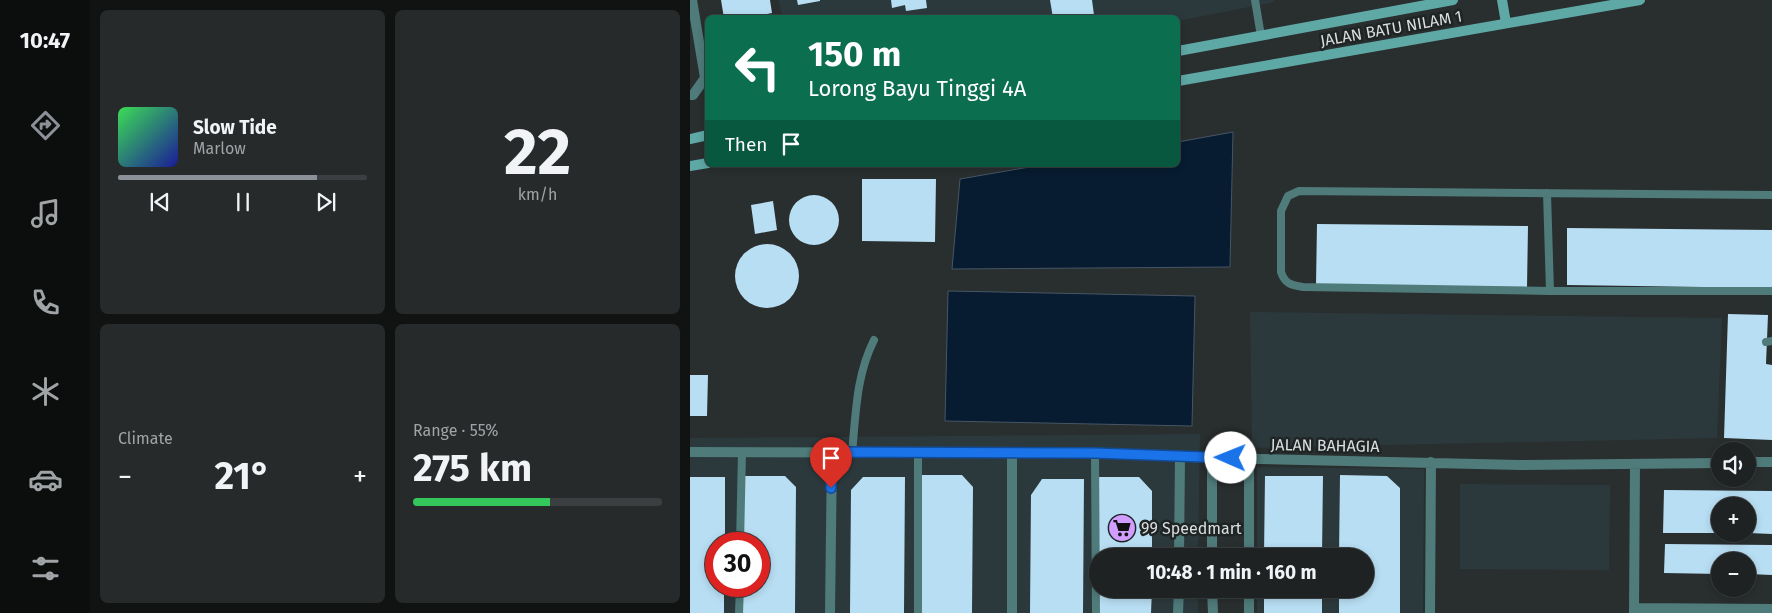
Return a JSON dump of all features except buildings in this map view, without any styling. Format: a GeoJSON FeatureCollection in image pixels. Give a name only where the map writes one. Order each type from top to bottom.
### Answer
{"type":"FeatureCollection","features":[{"type":"Feature","properties":{"kind":"main road","name":"JALAN BATU NILAM 1"},"geometry":{"type":"LineString","coordinates":[[1180,51],[1453,0]]}},
{"type":"Feature","properties":{"kind":"main road"},"geometry":{"type":"LineString","coordinates":[[1502,0],[1506,23]]}},
{"type":"Feature","properties":{"kind":"main road","name":"JALAN BATU NILAM 1"},"geometry":{"type":"LineString","coordinates":[[1180,81],[1640,0]]}},
{"type":"Feature","properties":{"kind":"main road"},"geometry":{"type":"LineString","coordinates":[[690,139],[705,136]]}},
{"type":"Feature","properties":{"kind":"main road"},"geometry":{"type":"LineString","coordinates":[[690,166],[705,164]]}},
{"type":"Feature","properties":{"kind":"street"},"geometry":{"type":"LineString","coordinates":[[690,95],[693,95],[705,78],[692,0]]}},
{"type":"Feature","properties":{"kind":"street","name":"JALAN BAHAGIA"},"geometry":{"type":"LineString","coordinates":[[690,452],[1095,453],[1212,458],[1431,462],[1711,463]]}},
{"type":"Feature","properties":{"kind":"street"},"geometry":{"type":"LineString","coordinates":[[830,613],[832,452]]}},
{"type":"Feature","properties":{"kind":"street"},"geometry":{"type":"LineString","coordinates":[[1012,453],[1012,613]]}},
{"type":"Feature","properties":{"kind":"street"},"geometry":{"type":"LineString","coordinates":[[1179,548],[1180,456]]}},
{"type":"Feature","properties":{"kind":"street"},"geometry":{"type":"LineString","coordinates":[[1212,458],[1212,548]]}},
{"type":"Feature","properties":{"kind":"street"},"geometry":{"type":"LineString","coordinates":[[1249,458],[1249,548]]}},
{"type":"Feature","properties":{"kind":"street"},"geometry":{"type":"LineString","coordinates":[[1430,613],[1431,462]]}},
{"type":"Feature","properties":{"kind":"street"},"geometry":{"type":"LineString","coordinates":[[1756,462],[1772,462]]}},
{"type":"Feature","properties":{"kind":"street"},"geometry":{"type":"LineString","coordinates":[[1635,464],[1634,611],[1772,609]]}},
{"type":"Feature","properties":{"kind":"street"},"geometry":{"type":"LineString","coordinates":[[1178,613],[1179,598]]}},
{"type":"Feature","properties":{"kind":"street"},"geometry":{"type":"LineString","coordinates":[[1212,598],[1212,613]]}},
{"type":"Feature","properties":{"kind":"street"},"geometry":{"type":"LineString","coordinates":[[1249,598],[1249,613]]}},
{"type":"Feature","properties":{"kind":"lane"},"geometry":{"type":"LineString","coordinates":[[1255,0],[1261,36]]}},
{"type":"Feature","properties":{"kind":"lane"},"geometry":{"type":"LineString","coordinates":[[1772,196],[1299,191],[1288,196],[1281,211],[1281,272],[1284,281],[1289,285],[1303,287],[1550,291],[1772,291]]}},
{"type":"Feature","properties":{"kind":"lane"},"geometry":{"type":"LineString","coordinates":[[1547,193],[1550,291]]}},
{"type":"Feature","properties":{"kind":"lane"},"geometry":{"type":"LineString","coordinates":[[852,452],[859,379],[865,359],[874,340]]}},
{"type":"Feature","properties":{"kind":"lane"},"geometry":{"type":"LineString","coordinates":[[740,532],[742,452]]}},
{"type":"Feature","properties":{"kind":"lane"},"geometry":{"type":"LineString","coordinates":[[918,452],[918,613]]}},
{"type":"Feature","properties":{"kind":"lane"},"geometry":{"type":"LineString","coordinates":[[1095,453],[1096,613]]}},
{"type":"Feature","properties":{"kind":"lane"},"geometry":{"type":"LineString","coordinates":[[739,613],[740,597]]}},
{"type":"Feature","properties":{"kind":"shaded area"},"geometry":{"type":"Polygon","coordinates":[[[779,0],[1274,0],[1274,2],[1180,21],[1180,15],[782,15],[779,0]]]}},
{"type":"Feature","properties":{"kind":"shaded area"},"geometry":{"type":"Polygon","coordinates":[[[1250,312],[1722,318],[1717,438],[1252,448],[1250,312]]]}},
{"type":"Feature","properties":{"kind":"shaded area"},"geometry":{"type":"Polygon","coordinates":[[[1200,434],[1198,548],[1089,548],[1089,598],[1198,598],[1198,613],[690,613],[690,438],[1200,434]]]}},
{"type":"Feature","properties":{"kind":"shaded area"},"geometry":{"type":"Polygon","coordinates":[[[1257,467],[1424,469],[1423,613],[1257,613],[1257,598],[1374,598],[1374,548],[1257,548],[1257,467]]]}},
{"type":"Feature","properties":{"kind":"shaded area"},"geometry":{"type":"Polygon","coordinates":[[[1460,484],[1610,485],[1609,570],[1460,569],[1460,484]]]}},
{"type":"Feature","properties":{"kind":"water"},"geometry":{"type":"Polygon","coordinates":[[[1233,132],[1230,267],[952,269],[960,179],[1029,167],[1180,167],[1180,142],[1233,132]]]}},
{"type":"Feature","properties":{"kind":"water"},"geometry":{"type":"Polygon","coordinates":[[[948,291],[1195,296],[1192,426],[945,421],[948,291]]]}},
{"type":"Feature","properties":{"kind":"place","name":"99 Speedmart"},"geometry":{"type":"Point","coordinates":[1122,528]}},
{"type":"Feature","properties":{"kind":"route"},"geometry":{"type":"LineString","coordinates":[[831,488],[832,452],[1095,453],[1231,458]]}}]}
